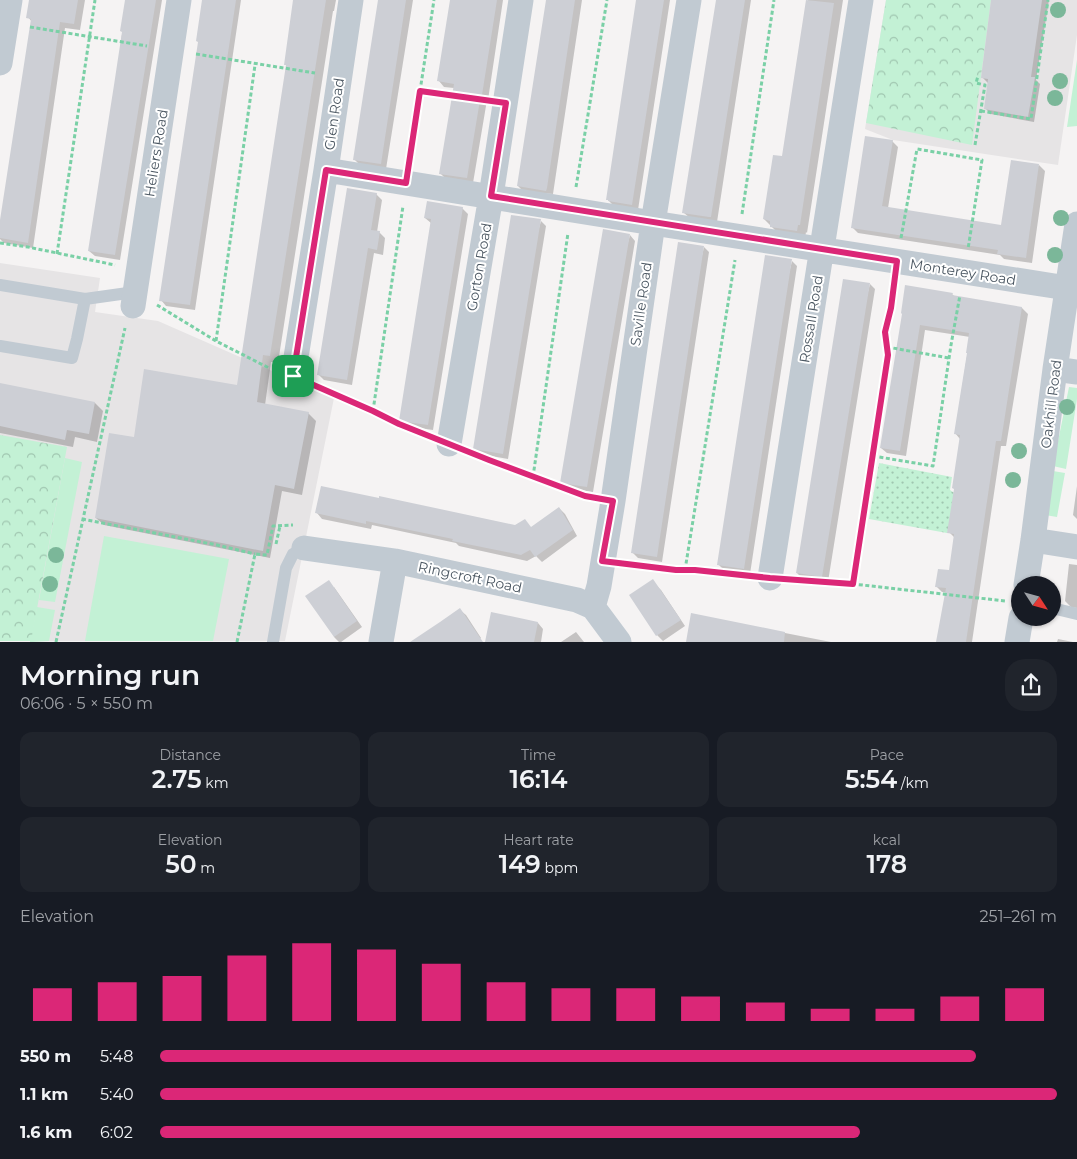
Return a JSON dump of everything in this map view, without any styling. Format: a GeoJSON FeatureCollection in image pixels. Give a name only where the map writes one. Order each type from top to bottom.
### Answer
{"type":"FeatureCollection","features":[{"type":"Feature","properties":{"kind":"street"},"geometry":{"type":"LineString","coordinates":[[0,63],[10,0]]}},
{"type":"Feature","properties":{"kind":"street","name":"Heliers Road"},"geometry":{"type":"LineString","coordinates":[[135,289],[179,0]]}},
{"type":"Feature","properties":{"kind":"street","name":"Glen Road"},"geometry":{"type":"LineString","coordinates":[[293,376],[351,0]]}},
{"type":"Feature","properties":{"kind":"street","name":"Gorton Road"},"geometry":{"type":"LineString","coordinates":[[449,444],[522,0]]}},
{"type":"Feature","properties":{"kind":"street","name":"Saville Road"},"geometry":{"type":"LineString","coordinates":[[593,607],[599,586],[613,501],[653,223],[689,0]]}},
{"type":"Feature","properties":{"kind":"street","name":"Rossall Road"},"geometry":{"type":"LineString","coordinates":[[770,578],[861,0]]}},
{"type":"Feature","properties":{"kind":"street","name":"Monterey Road"},"geometry":{"type":"LineString","coordinates":[[326,170],[1066,288]]}},
{"type":"Feature","properties":{"kind":"street","name":"Oakhill Road"},"geometry":{"type":"LineString","coordinates":[[1025,576],[1066,370],[1066,288],[1077,224]]}},
{"type":"Feature","properties":{"kind":"street"},"geometry":{"type":"LineString","coordinates":[[1033,540],[1077,546]]}},
{"type":"Feature","properties":{"kind":"street","name":"Ringcroft Road"},"geometry":{"type":"LineString","coordinates":[[304,548],[395,561],[577,600],[593,607]]}},
{"type":"Feature","properties":{"kind":"street"},"geometry":{"type":"LineString","coordinates":[[381,642],[395,561]]}},
{"type":"Feature","properties":{"kind":"street"},"geometry":{"type":"LineString","coordinates":[[593,607],[619,642]]}},
{"type":"Feature","properties":{"kind":"street","name":"Oakhill Road"},"geometry":{"type":"LineString","coordinates":[[1017,642],[1018,626]]}},
{"type":"Feature","properties":{"kind":"lane"},"geometry":{"type":"LineString","coordinates":[[0,285],[85,299],[135,289]]}},
{"type":"Feature","properties":{"kind":"lane"},"geometry":{"type":"LineString","coordinates":[[0,346],[72,358],[85,299]]}},
{"type":"Feature","properties":{"kind":"lane"},"geometry":{"type":"LineString","coordinates":[[273,642],[286,568],[293,554],[304,548]]}},
{"type":"Feature","properties":{"kind":"lane"},"geometry":{"type":"LineString","coordinates":[[1061,610],[1077,614]]}},
{"type":"Feature","properties":{"kind":"path"},"geometry":{"type":"LineString","coordinates":[[57,254],[94,0]]}},
{"type":"Feature","properties":{"kind":"path"},"geometry":{"type":"LineString","coordinates":[[373,411],[434,0]]}},
{"type":"Feature","properties":{"kind":"path"},"geometry":{"type":"LineString","coordinates":[[533,477],[571,210],[607,0]]}},
{"type":"Feature","properties":{"kind":"path"},"geometry":{"type":"LineString","coordinates":[[686,570],[774,0]]}},
{"type":"Feature","properties":{"kind":"path"},"geometry":{"type":"LineString","coordinates":[[981,111],[1031,119],[1048,0]]}},
{"type":"Feature","properties":{"kind":"path"},"geometry":{"type":"LineString","coordinates":[[216,341],[255,65]]}},
{"type":"Feature","properties":{"kind":"path"},"geometry":{"type":"LineString","coordinates":[[975,145],[985,85],[976,83],[978,76]]}},
{"type":"Feature","properties":{"kind":"path"},"geometry":{"type":"LineString","coordinates":[[420,91],[506,103]]}},
{"type":"Feature","properties":{"kind":"path"},"geometry":{"type":"LineString","coordinates":[[0,243],[57,254],[135,289],[216,341],[266,366],[293,376],[399,424],[585,496],[613,501]]}},
{"type":"Feature","properties":{"kind":"path"},"geometry":{"type":"LineString","coordinates":[[853,584],[888,355],[885,332],[891,308],[897,261]]}},
{"type":"Feature","properties":{"kind":"path"},"geometry":{"type":"LineString","coordinates":[[56,642],[126,322],[135,289]]}},
{"type":"Feature","properties":{"kind":"path"},"geometry":{"type":"LineString","coordinates":[[887,347],[949,358]]}},
{"type":"Feature","properties":{"kind":"path"},"geometry":{"type":"LineString","coordinates":[[82,519],[267,555],[273,526],[280,526]]}},
{"type":"Feature","properties":{"kind":"path"},"geometry":{"type":"LineString","coordinates":[[237,642],[255,554]]}},
{"type":"Feature","properties":{"kind":"path"},"geometry":{"type":"LineString","coordinates":[[602,561],[770,578],[853,584],[1011,601]]}},
{"type":"Feature","properties":{"kind":"shaded area"},"geometry":{"type":"Polygon","coordinates":[[[886,0],[1077,0],[1077,35],[1058,165],[893,140],[865,129],[886,0]]]}},
{"type":"Feature","properties":{"kind":"shaded area"},"geometry":{"type":"Polygon","coordinates":[[[0,263],[100,278],[95,312],[158,321],[334,398],[285,641],[0,641],[0,263]]]}},
{"type":"Feature","properties":{"kind":"green space"},"geometry":{"type":"Polygon","coordinates":[[[886,0],[991,0],[972,145],[866,123],[886,0]]]}},
{"type":"Feature","properties":{"kind":"green space"},"geometry":{"type":"Polygon","coordinates":[[[1077,60],[1077,126],[1067,127],[1077,60]]]}},
{"type":"Feature","properties":{"kind":"green space"},"geometry":{"type":"Polygon","coordinates":[[[1069,387],[1077,388],[1077,399],[1066,469],[1053,466],[1069,387]]]}},
{"type":"Feature","properties":{"kind":"green space"},"geometry":{"type":"Polygon","coordinates":[[[0,435],[67,447],[31,641],[0,641],[0,435]]]}},
{"type":"Feature","properties":{"kind":"green space"},"geometry":{"type":"Polygon","coordinates":[[[65,458],[82,462],[55,602],[39,600],[65,458]]]}},
{"type":"Feature","properties":{"kind":"green space"},"geometry":{"type":"Polygon","coordinates":[[[879,463],[952,477],[950,490],[960,497],[947,533],[869,519],[879,463]]]}},
{"type":"Feature","properties":{"kind":"green space"},"geometry":{"type":"Polygon","coordinates":[[[1053,471],[1065,473],[1057,517],[1045,515],[1053,471]]]}},
{"type":"Feature","properties":{"kind":"green space"},"geometry":{"type":"Polygon","coordinates":[[[104,536],[229,559],[213,641],[85,641],[104,536]]]}},
{"type":"Feature","properties":{"kind":"green space"},"geometry":{"type":"Polygon","coordinates":[[[37,607],[55,610],[49,641],[30,642],[37,607]]]}},
{"type":"Feature","properties":{"kind":"building"},"geometry":{"type":"Polygon","coordinates":[[[29,0],[78,0],[74,24],[60,22],[28,243],[0,238],[0,220],[31,19],[26,18],[29,0]]]}},
{"type":"Feature","properties":{"kind":"building"},"geometry":{"type":"Polygon","coordinates":[[[125,0],[156,0],[115,255],[88,251],[122,32],[120,31],[125,0]]]}},
{"type":"Feature","properties":{"kind":"building"},"geometry":{"type":"Polygon","coordinates":[[[202,0],[236,0],[190,305],[159,301],[198,42],[196,41],[202,0]]]}},
{"type":"Feature","properties":{"kind":"building"},"geometry":{"type":"Polygon","coordinates":[[[293,0],[326,0],[270,356],[263,355],[257,402],[309,412],[294,489],[275,485],[263,551],[95,518],[109,433],[134,437],[144,369],[237,385],[286,65],[284,65],[293,0]]]}},
{"type":"Feature","properties":{"kind":"building"},"geometry":{"type":"Polygon","coordinates":[[[378,0],[406,0],[381,164],[353,160],[378,0]]]}},
{"type":"Feature","properties":{"kind":"building"},"geometry":{"type":"Polygon","coordinates":[[[450,0],[497,0],[467,178],[439,174],[454,84],[437,81],[450,0]]]}},
{"type":"Feature","properties":{"kind":"building"},"geometry":{"type":"Polygon","coordinates":[[[546,0],[575,0],[546,191],[517,186],[546,0]]]}},
{"type":"Feature","properties":{"kind":"building"},"geometry":{"type":"Polygon","coordinates":[[[636,0],[664,0],[632,205],[606,200],[636,0]]]}},
{"type":"Feature","properties":{"kind":"building"},"geometry":{"type":"Polygon","coordinates":[[[716,0],[745,0],[711,217],[709,217],[682,213],[716,0]]]}},
{"type":"Feature","properties":{"kind":"building"},"geometry":{"type":"Polygon","coordinates":[[[806,0],[834,3],[800,225],[798,225],[797,231],[770,227],[770,221],[763,219],[773,155],[782,156],[806,0]]]}},
{"type":"Feature","properties":{"kind":"building"},"geometry":{"type":"Polygon","coordinates":[[[991,0],[1042,0],[1031,77],[1035,77],[1028,117],[984,109],[988,79],[981,78],[991,0]]]}},
{"type":"Feature","properties":{"kind":"building"},"geometry":{"type":"Polygon","coordinates":[[[865,136],[893,140],[882,206],[1001,225],[1011,160],[1039,164],[1026,258],[997,254],[998,250],[851,228],[865,136]]]}},
{"type":"Feature","properties":{"kind":"building"},"geometry":{"type":"Polygon","coordinates":[[[347,188],[377,193],[371,230],[380,231],[377,250],[368,248],[347,380],[317,375],[347,188]]]}},
{"type":"Feature","properties":{"kind":"building"},"geometry":{"type":"Polygon","coordinates":[[[427,201],[463,207],[428,425],[399,421],[431,219],[424,218],[427,201]]]}},
{"type":"Feature","properties":{"kind":"building"},"geometry":{"type":"Polygon","coordinates":[[[511,215],[541,219],[503,454],[473,449],[511,215]]]}},
{"type":"Feature","properties":{"kind":"building"},"geometry":{"type":"Polygon","coordinates":[[[603,229],[630,234],[587,487],[560,483],[603,229]]]}},
{"type":"Feature","properties":{"kind":"building"},"geometry":{"type":"Polygon","coordinates":[[[678,242],[704,246],[657,557],[631,553],[678,242]]]}},
{"type":"Feature","properties":{"kind":"building"},"geometry":{"type":"Polygon","coordinates":[[[765,255],[792,259],[744,569],[717,565],[765,255]]]}},
{"type":"Feature","properties":{"kind":"building"},"geometry":{"type":"Polygon","coordinates":[[[843,279],[870,283],[822,577],[796,573],[843,279]]]}},
{"type":"Feature","properties":{"kind":"building"},"geometry":{"type":"Polygon","coordinates":[[[905,285],[1022,307],[1001,441],[996,441],[966,642],[936,642],[946,588],[935,587],[938,569],[949,570],[954,534],[947,533],[960,435],[954,434],[969,333],[920,325],[900,451],[880,448],[905,285]]]}},
{"type":"Feature","properties":{"kind":"building"},"geometry":{"type":"Polygon","coordinates":[[[0,383],[95,402],[89,434],[67,430],[65,440],[0,426],[0,383]]]}},
{"type":"Feature","properties":{"kind":"building"},"geometry":{"type":"Polygon","coordinates":[[[321,486],[379,498],[379,496],[515,525],[525,519],[531,527],[559,507],[573,530],[535,557],[530,550],[521,555],[366,521],[366,524],[315,513],[321,486]]]}},
{"type":"Feature","properties":{"kind":"building"},"geometry":{"type":"Polygon","coordinates":[[[653,579],[681,620],[656,636],[629,595],[653,579]]]}},
{"type":"Feature","properties":{"kind":"building"},"geometry":{"type":"Polygon","coordinates":[[[329,580],[357,621],[334,637],[305,596],[329,580]]]}},
{"type":"Feature","properties":{"kind":"building"},"geometry":{"type":"Polygon","coordinates":[[[460,608],[483,642],[410,642],[440,622],[460,608]]]}},
{"type":"Feature","properties":{"kind":"building"},"geometry":{"type":"Polygon","coordinates":[[[491,612],[538,622],[534,642],[485,642],[491,612]]]}},
{"type":"Feature","properties":{"kind":"building"},"geometry":{"type":"Polygon","coordinates":[[[691,613],[785,632],[784,642],[686,642],[691,613]]]}},
{"type":"Feature","properties":{"kind":"route"},"geometry":{"type":"LineString","coordinates":[[420,91],[506,103],[491,196],[897,261],[891,308],[885,332],[888,355],[853,584],[676,570],[602,561],[613,501],[585,496],[489,460],[399,424],[293,376],[326,170],[406,183],[420,91]]}}]}
